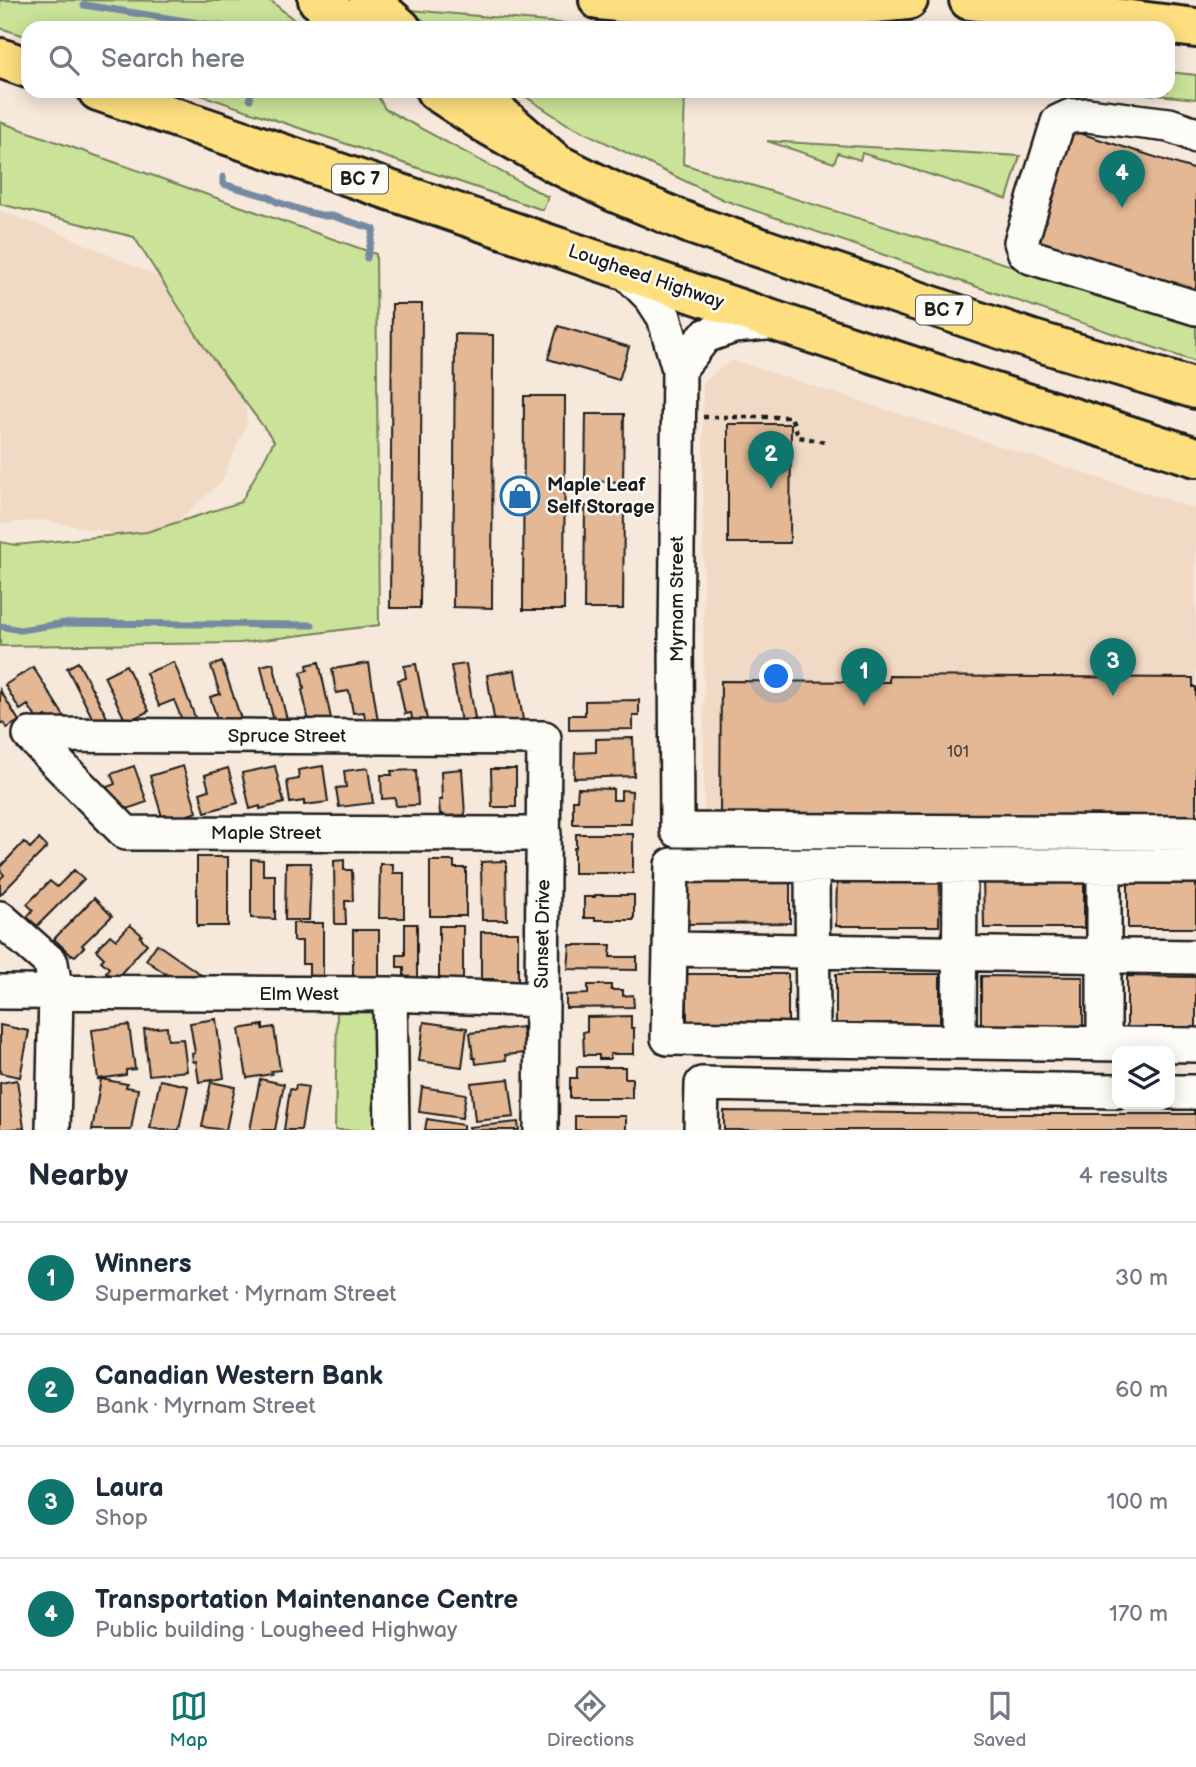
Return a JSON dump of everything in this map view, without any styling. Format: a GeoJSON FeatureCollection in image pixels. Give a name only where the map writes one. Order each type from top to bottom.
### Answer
{"type":"FeatureCollection","features":[{"type":"Feature","properties":{"kind":"main road"},"geometry":{"type":"LineString","coordinates":[[318,0],[345,21]]}},
{"type":"Feature","properties":{"kind":"main road"},"geometry":{"type":"LineString","coordinates":[[369,0],[393,21]]}},
{"type":"Feature","properties":{"kind":"main road"},"geometry":{"type":"LineString","coordinates":[[599,0],[746,15],[908,0]]}},
{"type":"Feature","properties":{"kind":"main road"},"geometry":{"type":"LineString","coordinates":[[969,0],[1133,21]]}},
{"type":"Feature","properties":{"kind":"main road"},"geometry":{"type":"LineString","coordinates":[[1175,26],[1196,29]]}},
{"type":"Feature","properties":{"kind":"main road"},"geometry":{"type":"LineString","coordinates":[[0,58],[21,66]]}},
{"type":"Feature","properties":{"kind":"main road","name":"Lougheed Highway"},"geometry":{"type":"LineString","coordinates":[[119,98],[778,322],[1196,457]]}},
{"type":"Feature","properties":{"kind":"main road","name":"BC 7"},"geometry":{"type":"LineString","coordinates":[[468,101],[483,122],[557,164],[614,192],[694,225],[1033,340],[1196,389]]}},
{"type":"Feature","properties":{"kind":"street"},"geometry":{"type":"LineString","coordinates":[[1196,136],[1154,122],[1087,115],[1071,116],[1058,122],[1023,232],[1022,246],[1025,253],[1031,257],[1196,308]]}},
{"type":"Feature","properties":{"kind":"street","name":"Myrnam Street"},"geometry":{"type":"LineString","coordinates":[[622,268],[651,297],[664,317],[679,369],[677,830],[1196,833]]}},
{"type":"Feature","properties":{"kind":"street"},"geometry":{"type":"LineString","coordinates":[[679,369],[705,336],[734,326],[778,322]]}},
{"type":"Feature","properties":{"kind":"street","name":"Spruce Street"},"geometry":{"type":"LineString","coordinates":[[30,735],[544,738]]}},
{"type":"Feature","properties":{"kind":"street","name":"Maple Street"},"geometry":{"type":"LineString","coordinates":[[30,735],[126,833],[544,834]]}},
{"type":"Feature","properties":{"kind":"street","name":"Sunset Drive"},"geometry":{"type":"LineString","coordinates":[[541,1130],[544,738]]}},
{"type":"Feature","properties":{"kind":"street"},"geometry":{"type":"LineString","coordinates":[[1196,866],[673,865],[668,1038],[1196,1045]]}},
{"type":"Feature","properties":{"kind":"street"},"geometry":{"type":"LineString","coordinates":[[812,866],[813,1040]]}},
{"type":"Feature","properties":{"kind":"street"},"geometry":{"type":"LineString","coordinates":[[959,1042],[960,867]]}},
{"type":"Feature","properties":{"kind":"street"},"geometry":{"type":"LineString","coordinates":[[1104,867],[1104,1043]]}},
{"type":"Feature","properties":{"kind":"street"},"geometry":{"type":"LineString","coordinates":[[0,918],[51,963],[56,993],[53,1130]]}},
{"type":"Feature","properties":{"kind":"street"},"geometry":{"type":"LineString","coordinates":[[670,949],[1196,957]]}},
{"type":"Feature","properties":{"kind":"street","name":"Elm West"},"geometry":{"type":"LineString","coordinates":[[0,992],[390,994],[542,1000]]}},
{"type":"Feature","properties":{"kind":"street"},"geometry":{"type":"LineString","coordinates":[[390,994],[392,1130]]}},
{"type":"Feature","properties":{"kind":"street"},"geometry":{"type":"LineString","coordinates":[[701,1130],[702,1084],[1112,1091]]}},
{"type":"Feature","properties":{"kind":"street"},"geometry":{"type":"LineString","coordinates":[[1175,1092],[1196,1093]]}},
{"type":"Feature","properties":{"kind":"path"},"geometry":{"type":"LineString","coordinates":[[678,417],[791,417],[799,437],[825,442]]}},
{"type":"Feature","properties":{"kind":"shaded area"},"geometry":{"type":"Polygon","coordinates":[[[0,211],[53,230],[238,312],[247,423],[221,482],[155,541],[42,520],[0,524],[0,211]]]}},
{"type":"Feature","properties":{"kind":"shaded area"},"geometry":{"type":"Polygon","coordinates":[[[732,360],[1196,509],[1196,824],[704,819],[703,382],[732,360]]]}},
{"type":"Feature","properties":{"kind":"green space"},"geometry":{"type":"Polygon","coordinates":[[[0,0],[271,1],[295,21],[21,21],[21,35],[0,28],[0,0]]]}},
{"type":"Feature","properties":{"kind":"green space"},"geometry":{"type":"Polygon","coordinates":[[[410,10],[536,21],[424,21],[410,10]]]}},
{"type":"Feature","properties":{"kind":"green space"},"geometry":{"type":"Polygon","coordinates":[[[1175,73],[1196,75],[1196,99],[1175,97],[1175,73]]]}},
{"type":"Feature","properties":{"kind":"green space"},"geometry":{"type":"Polygon","coordinates":[[[210,98],[379,98],[385,109],[548,197],[543,210],[210,98]]]}},
{"type":"Feature","properties":{"kind":"green space"},"geometry":{"type":"Polygon","coordinates":[[[528,98],[685,98],[683,164],[1196,323],[1196,362],[724,200],[567,124],[528,98]]]}},
{"type":"Feature","properties":{"kind":"green space"},"geometry":{"type":"Polygon","coordinates":[[[0,122],[376,254],[379,625],[240,643],[0,646],[0,542],[16,545],[147,532],[241,502],[274,441],[205,348],[134,237],[0,204],[0,122]]]}},
{"type":"Feature","properties":{"kind":"green space"},"geometry":{"type":"Polygon","coordinates":[[[767,141],[1020,156],[1007,199],[862,153],[860,160],[838,153],[834,163],[767,141]]]}},
{"type":"Feature","properties":{"kind":"green space"},"geometry":{"type":"Polygon","coordinates":[[[337,1012],[387,1013],[385,1130],[335,1130],[337,1012]]]}},
{"type":"Feature","properties":{"kind":"building"},"geometry":{"type":"Polygon","coordinates":[[[1073,131],[1196,170],[1196,297],[1036,247],[1073,131]]]}},
{"type":"Feature","properties":{"kind":"building"},"geometry":{"type":"Polygon","coordinates":[[[392,304],[422,304],[420,608],[390,608],[392,304]]]}},
{"type":"Feature","properties":{"kind":"building"},"geometry":{"type":"Polygon","coordinates":[[[558,326],[629,347],[619,380],[548,359],[558,326]]]}},
{"type":"Feature","properties":{"kind":"building"},"geometry":{"type":"Polygon","coordinates":[[[455,334],[493,335],[492,608],[453,607],[455,334]]]}},
{"type":"Feature","properties":{"kind":"building"},"geometry":{"type":"Polygon","coordinates":[[[524,396],[565,396],[564,610],[523,610],[524,396]]]}},
{"type":"Feature","properties":{"kind":"building"},"geometry":{"type":"Polygon","coordinates":[[[586,414],[624,414],[623,482],[585,481],[586,414]]]}},
{"type":"Feature","properties":{"kind":"building"},"geometry":{"type":"Polygon","coordinates":[[[728,424],[791,424],[790,543],[728,543],[728,424]]]}},
{"type":"Feature","properties":{"kind":"building"},"geometry":{"type":"Polygon","coordinates":[[[585,506],[624,506],[623,609],[584,609],[585,506]]]}},
{"type":"Feature","properties":{"kind":"building"},"geometry":{"type":"Polygon","coordinates":[[[78,662],[110,723],[98,729],[67,668],[78,662]]]}},
{"type":"Feature","properties":{"kind":"building"},"geometry":{"type":"Polygon","coordinates":[[[174,662],[198,725],[186,730],[174,700],[159,706],[146,673],[174,662]]]}},
{"type":"Feature","properties":{"kind":"building"},"geometry":{"type":"Polygon","coordinates":[[[222,662],[243,725],[220,728],[210,697],[220,694],[211,666],[222,662]]]}},
{"type":"Feature","properties":{"kind":"building"},"geometry":{"type":"Polygon","coordinates":[[[319,662],[333,728],[309,722],[302,690],[301,672],[308,670],[307,665],[319,662]]]}},
{"type":"Feature","properties":{"kind":"building"},"geometry":{"type":"Polygon","coordinates":[[[273,663],[289,728],[276,731],[261,666],[273,663]]]}},
{"type":"Feature","properties":{"kind":"building"},"geometry":{"type":"Polygon","coordinates":[[[369,663],[379,728],[367,730],[364,712],[353,713],[349,691],[336,693],[332,669],[369,663]]]}},
{"type":"Feature","properties":{"kind":"building"},"geometry":{"type":"Polygon","coordinates":[[[416,664],[429,730],[415,733],[411,713],[405,714],[398,680],[406,678],[404,666],[416,664]]]}},
{"type":"Feature","properties":{"kind":"building"},"geometry":{"type":"Polygon","coordinates":[[[466,664],[477,731],[463,733],[451,666],[466,664]]]}},
{"type":"Feature","properties":{"kind":"building"},"geometry":{"type":"Polygon","coordinates":[[[126,665],[149,711],[126,722],[104,676],[126,665]]]}},
{"type":"Feature","properties":{"kind":"building"},"geometry":{"type":"Polygon","coordinates":[[[33,667],[67,721],[54,729],[46,716],[38,721],[28,705],[20,710],[5,685],[33,667]]]}},
{"type":"Feature","properties":{"kind":"building"},"geometry":{"type":"Polygon","coordinates":[[[515,670],[523,720],[495,724],[487,675],[515,670]]]}},
{"type":"Feature","properties":{"kind":"building"},"geometry":{"type":"Polygon","coordinates":[[[889,676],[1193,678],[1193,687],[1196,687],[1196,820],[720,816],[721,681],[889,682],[889,676]]]}},
{"type":"Feature","properties":{"kind":"building"},"geometry":{"type":"Polygon","coordinates":[[[0,690],[19,721],[7,728],[3,722],[0,724],[0,690]]]}},
{"type":"Feature","properties":{"kind":"building"},"geometry":{"type":"Polygon","coordinates":[[[639,700],[639,716],[633,716],[633,729],[569,730],[569,715],[585,715],[585,701],[639,700]]]}},
{"type":"Feature","properties":{"kind":"building"},"geometry":{"type":"Polygon","coordinates":[[[633,738],[634,776],[574,778],[575,753],[596,752],[596,739],[633,738]]]}},
{"type":"Feature","properties":{"kind":"building"},"geometry":{"type":"Polygon","coordinates":[[[134,766],[147,802],[124,810],[115,809],[107,787],[115,784],[111,774],[134,766]]]}},
{"type":"Feature","properties":{"kind":"building"},"geometry":{"type":"Polygon","coordinates":[[[183,766],[197,812],[173,820],[163,820],[150,776],[183,766]]]}},
{"type":"Feature","properties":{"kind":"building"},"geometry":{"type":"Polygon","coordinates":[[[275,766],[284,803],[250,809],[242,773],[275,766]]]}},
{"type":"Feature","properties":{"kind":"building"},"geometry":{"type":"Polygon","coordinates":[[[323,766],[328,802],[304,805],[304,801],[290,803],[287,781],[299,779],[298,770],[323,766]]]}},
{"type":"Feature","properties":{"kind":"building"},"geometry":{"type":"Polygon","coordinates":[[[228,768],[238,803],[205,812],[200,793],[209,790],[205,775],[228,768]]]}},
{"type":"Feature","properties":{"kind":"building"},"geometry":{"type":"Polygon","coordinates":[[[368,768],[373,803],[339,807],[336,788],[346,787],[344,771],[368,768]]]}},
{"type":"Feature","properties":{"kind":"building"},"geometry":{"type":"Polygon","coordinates":[[[462,769],[465,815],[443,816],[440,814],[439,800],[442,800],[441,771],[462,769]]]}},
{"type":"Feature","properties":{"kind":"building"},"geometry":{"type":"Polygon","coordinates":[[[491,769],[516,769],[516,807],[492,807],[491,769]]]}},
{"type":"Feature","properties":{"kind":"building"},"geometry":{"type":"Polygon","coordinates":[[[416,770],[418,805],[396,806],[395,798],[382,799],[381,775],[392,775],[391,771],[416,770]]]}},
{"type":"Feature","properties":{"kind":"building"},"geometry":{"type":"Polygon","coordinates":[[[578,788],[613,789],[613,800],[621,800],[621,790],[632,791],[631,824],[573,824],[573,800],[577,800],[578,788]]]}},
{"type":"Feature","properties":{"kind":"building"},"geometry":{"type":"Polygon","coordinates":[[[576,834],[633,834],[633,873],[574,873],[576,834]]]}},
{"type":"Feature","properties":{"kind":"building"},"geometry":{"type":"Polygon","coordinates":[[[39,839],[47,847],[0,895],[0,879],[4,875],[0,867],[24,842],[30,848],[39,839]]]}},
{"type":"Feature","properties":{"kind":"building"},"geometry":{"type":"Polygon","coordinates":[[[197,857],[228,857],[228,926],[197,926],[197,857]]]}},
{"type":"Feature","properties":{"kind":"building"},"geometry":{"type":"Polygon","coordinates":[[[251,859],[263,860],[263,875],[275,875],[275,919],[251,918],[251,859]]]}},
{"type":"Feature","properties":{"kind":"building"},"geometry":{"type":"Polygon","coordinates":[[[344,860],[344,870],[352,870],[353,901],[345,901],[346,924],[335,924],[334,861],[344,860]]]}},
{"type":"Feature","properties":{"kind":"building"},"geometry":{"type":"Polygon","coordinates":[[[430,861],[454,861],[454,868],[466,868],[466,916],[430,916],[430,861]]]}},
{"type":"Feature","properties":{"kind":"building"},"geometry":{"type":"Polygon","coordinates":[[[506,861],[507,920],[482,920],[481,862],[506,861]]]}},
{"type":"Feature","properties":{"kind":"building"},"geometry":{"type":"Polygon","coordinates":[[[286,863],[311,863],[309,920],[285,920],[286,863]]]}},
{"type":"Feature","properties":{"kind":"building"},"geometry":{"type":"Polygon","coordinates":[[[380,864],[393,864],[393,873],[404,873],[404,918],[379,918],[380,864]]]}},
{"type":"Feature","properties":{"kind":"building"},"geometry":{"type":"Polygon","coordinates":[[[790,869],[790,923],[686,924],[686,870],[790,869]]]}},
{"type":"Feature","properties":{"kind":"building"},"geometry":{"type":"Polygon","coordinates":[[[74,870],[84,879],[37,926],[27,917],[33,910],[27,904],[50,881],[57,887],[74,870]]]}},
{"type":"Feature","properties":{"kind":"building"},"geometry":{"type":"Polygon","coordinates":[[[837,875],[940,875],[939,926],[836,926],[837,875]]]}},
{"type":"Feature","properties":{"kind":"building"},"geometry":{"type":"Polygon","coordinates":[[[983,875],[1084,875],[1084,928],[984,928],[983,875]]]}},
{"type":"Feature","properties":{"kind":"building"},"geometry":{"type":"Polygon","coordinates":[[[1128,878],[1196,878],[1196,928],[1128,928],[1128,878]]]}},
{"type":"Feature","properties":{"kind":"building"},"geometry":{"type":"Polygon","coordinates":[[[634,895],[634,920],[584,918],[584,897],[634,895]]]}},
{"type":"Feature","properties":{"kind":"building"},"geometry":{"type":"Polygon","coordinates":[[[94,898],[112,916],[82,945],[84,947],[75,956],[71,955],[54,939],[94,898]]]}},
{"type":"Feature","properties":{"kind":"building"},"geometry":{"type":"Polygon","coordinates":[[[293,923],[323,923],[323,982],[309,982],[309,964],[302,964],[302,941],[293,941],[293,923]]]}},
{"type":"Feature","properties":{"kind":"building"},"geometry":{"type":"Polygon","coordinates":[[[405,924],[417,924],[417,982],[404,982],[404,967],[397,967],[397,955],[405,955],[405,924]]]}},
{"type":"Feature","properties":{"kind":"building"},"geometry":{"type":"Polygon","coordinates":[[[130,925],[142,935],[140,937],[147,944],[115,980],[106,972],[109,968],[101,961],[104,958],[96,950],[110,935],[116,940],[130,925]]]}},
{"type":"Feature","properties":{"kind":"building"},"geometry":{"type":"Polygon","coordinates":[[[439,926],[463,926],[463,981],[439,981],[439,926]]]}},
{"type":"Feature","properties":{"kind":"building"},"geometry":{"type":"Polygon","coordinates":[[[353,930],[379,930],[379,985],[353,985],[353,930]]]}},
{"type":"Feature","properties":{"kind":"building"},"geometry":{"type":"Polygon","coordinates":[[[481,932],[518,932],[518,981],[481,979],[481,932]]]}},
{"type":"Feature","properties":{"kind":"building"},"geometry":{"type":"Polygon","coordinates":[[[157,944],[203,976],[193,981],[185,976],[179,983],[146,960],[157,944]]]}},
{"type":"Feature","properties":{"kind":"building"},"geometry":{"type":"Polygon","coordinates":[[[570,945],[611,945],[610,957],[637,957],[637,970],[568,969],[570,945]]]}},
{"type":"Feature","properties":{"kind":"building"},"geometry":{"type":"Polygon","coordinates":[[[687,974],[788,974],[788,1026],[687,1026],[687,974]]]}},
{"type":"Feature","properties":{"kind":"building"},"geometry":{"type":"Polygon","coordinates":[[[836,974],[940,974],[940,1026],[836,1026],[836,974]]]}},
{"type":"Feature","properties":{"kind":"building"},"geometry":{"type":"Polygon","coordinates":[[[981,976],[1083,977],[1083,1029],[981,1029],[981,976]]]}},
{"type":"Feature","properties":{"kind":"building"},"geometry":{"type":"Polygon","coordinates":[[[1127,976],[1196,977],[1196,1031],[1127,1030],[1127,976]]]}},
{"type":"Feature","properties":{"kind":"building"},"geometry":{"type":"Polygon","coordinates":[[[588,985],[611,985],[611,990],[623,990],[623,996],[633,995],[634,1007],[566,1008],[566,995],[588,994],[588,985]]]}},
{"type":"Feature","properties":{"kind":"building"},"geometry":{"type":"Polygon","coordinates":[[[631,1016],[634,1054],[610,1054],[610,1059],[599,1059],[599,1055],[584,1055],[583,1032],[587,1031],[587,1017],[631,1016]]]}},
{"type":"Feature","properties":{"kind":"building"},"geometry":{"type":"Polygon","coordinates":[[[216,1019],[224,1078],[199,1082],[196,1061],[193,1062],[192,1054],[195,1053],[190,1023],[216,1019]]]}},
{"type":"Feature","properties":{"kind":"building"},"geometry":{"type":"Polygon","coordinates":[[[424,1022],[467,1028],[462,1067],[419,1061],[424,1022]]]}},
{"type":"Feature","properties":{"kind":"building"},"geometry":{"type":"Polygon","coordinates":[[[0,1025],[29,1031],[20,1077],[0,1073],[0,1025]]]}},
{"type":"Feature","properties":{"kind":"building"},"geometry":{"type":"Polygon","coordinates":[[[129,1025],[135,1069],[126,1070],[126,1075],[98,1079],[92,1030],[129,1025]]]}},
{"type":"Feature","properties":{"kind":"building"},"geometry":{"type":"Polygon","coordinates":[[[263,1025],[263,1029],[274,1027],[280,1070],[247,1078],[239,1029],[263,1025]]]}},
{"type":"Feature","properties":{"kind":"building"},"geometry":{"type":"Polygon","coordinates":[[[167,1027],[168,1040],[183,1039],[187,1071],[149,1075],[144,1029],[167,1027]]]}},
{"type":"Feature","properties":{"kind":"building"},"geometry":{"type":"Polygon","coordinates":[[[522,1027],[525,1053],[505,1055],[506,1060],[476,1064],[470,1033],[522,1027]]]}},
{"type":"Feature","properties":{"kind":"building"},"geometry":{"type":"Polygon","coordinates":[[[577,1067],[625,1067],[625,1078],[632,1078],[632,1098],[570,1098],[570,1078],[577,1078],[577,1067]]]}},
{"type":"Feature","properties":{"kind":"building"},"geometry":{"type":"Polygon","coordinates":[[[101,1079],[138,1089],[131,1130],[92,1130],[101,1079]]]}},
{"type":"Feature","properties":{"kind":"building"},"geometry":{"type":"Polygon","coordinates":[[[260,1079],[284,1084],[275,1130],[250,1130],[260,1079]]]}},
{"type":"Feature","properties":{"kind":"building"},"geometry":{"type":"Polygon","coordinates":[[[509,1079],[514,1117],[475,1121],[471,1083],[509,1079]]]}},
{"type":"Feature","properties":{"kind":"building"},"geometry":{"type":"Polygon","coordinates":[[[17,1080],[24,1128],[0,1130],[0,1083],[17,1080]]]}},
{"type":"Feature","properties":{"kind":"building"},"geometry":{"type":"Polygon","coordinates":[[[160,1080],[188,1086],[179,1130],[150,1128],[160,1080]]]}},
{"type":"Feature","properties":{"kind":"building"},"geometry":{"type":"Polygon","coordinates":[[[211,1082],[235,1087],[226,1130],[202,1127],[211,1082]]]}},
{"type":"Feature","properties":{"kind":"building"},"geometry":{"type":"Polygon","coordinates":[[[296,1085],[308,1087],[301,1130],[284,1130],[290,1089],[295,1090],[296,1085]]]}},
{"type":"Feature","properties":{"kind":"building"},"geometry":{"type":"Polygon","coordinates":[[[422,1087],[466,1094],[462,1118],[419,1112],[422,1087]]]}},
{"type":"Feature","properties":{"kind":"building"},"geometry":{"type":"Polygon","coordinates":[[[1194,1110],[1196,1130],[724,1130],[724,1111],[1194,1114],[1194,1110]]]}},
{"type":"Feature","properties":{"kind":"building"},"geometry":{"type":"Polygon","coordinates":[[[575,1116],[626,1116],[626,1130],[575,1130],[575,1116]]]}},
{"type":"Feature","properties":{"kind":"building"},"geometry":{"type":"Polygon","coordinates":[[[427,1119],[463,1125],[463,1130],[425,1130],[427,1119]]]}},
{"type":"Feature","properties":{"kind":"building"},"geometry":{"type":"Polygon","coordinates":[[[518,1122],[519,1130],[470,1130],[469,1127],[518,1122]]]}},
{"type":"Feature","properties":{"kind":"waterway"},"geometry":{"type":"LineString","coordinates":[[84,5],[186,21]]}},
{"type":"Feature","properties":{"kind":"waterway"},"geometry":{"type":"LineString","coordinates":[[223,177],[223,184],[269,197],[307,212],[332,216],[374,229],[367,258]]}},
{"type":"Feature","properties":{"kind":"waterway"},"geometry":{"type":"LineString","coordinates":[[0,626],[20,630],[66,623],[312,625]]}},
{"type":"Feature","properties":{"kind":"place","name":"Transportation Maintenance Centre"},"geometry":{"type":"Point","coordinates":[1122,208]}},
{"type":"Feature","properties":{"kind":"place","name":"Canadian Western Bank"},"geometry":{"type":"Point","coordinates":[771,489]}},
{"type":"Feature","properties":{"kind":"place","name":"Maple Leaf Self Storage"},"geometry":{"type":"Point","coordinates":[520,496]}},
{"type":"Feature","properties":{"kind":"place","name":"Laura"},"geometry":{"type":"Point","coordinates":[1113,696]}},
{"type":"Feature","properties":{"kind":"place","name":"Winners"},"geometry":{"type":"Point","coordinates":[864,706]}}]}
